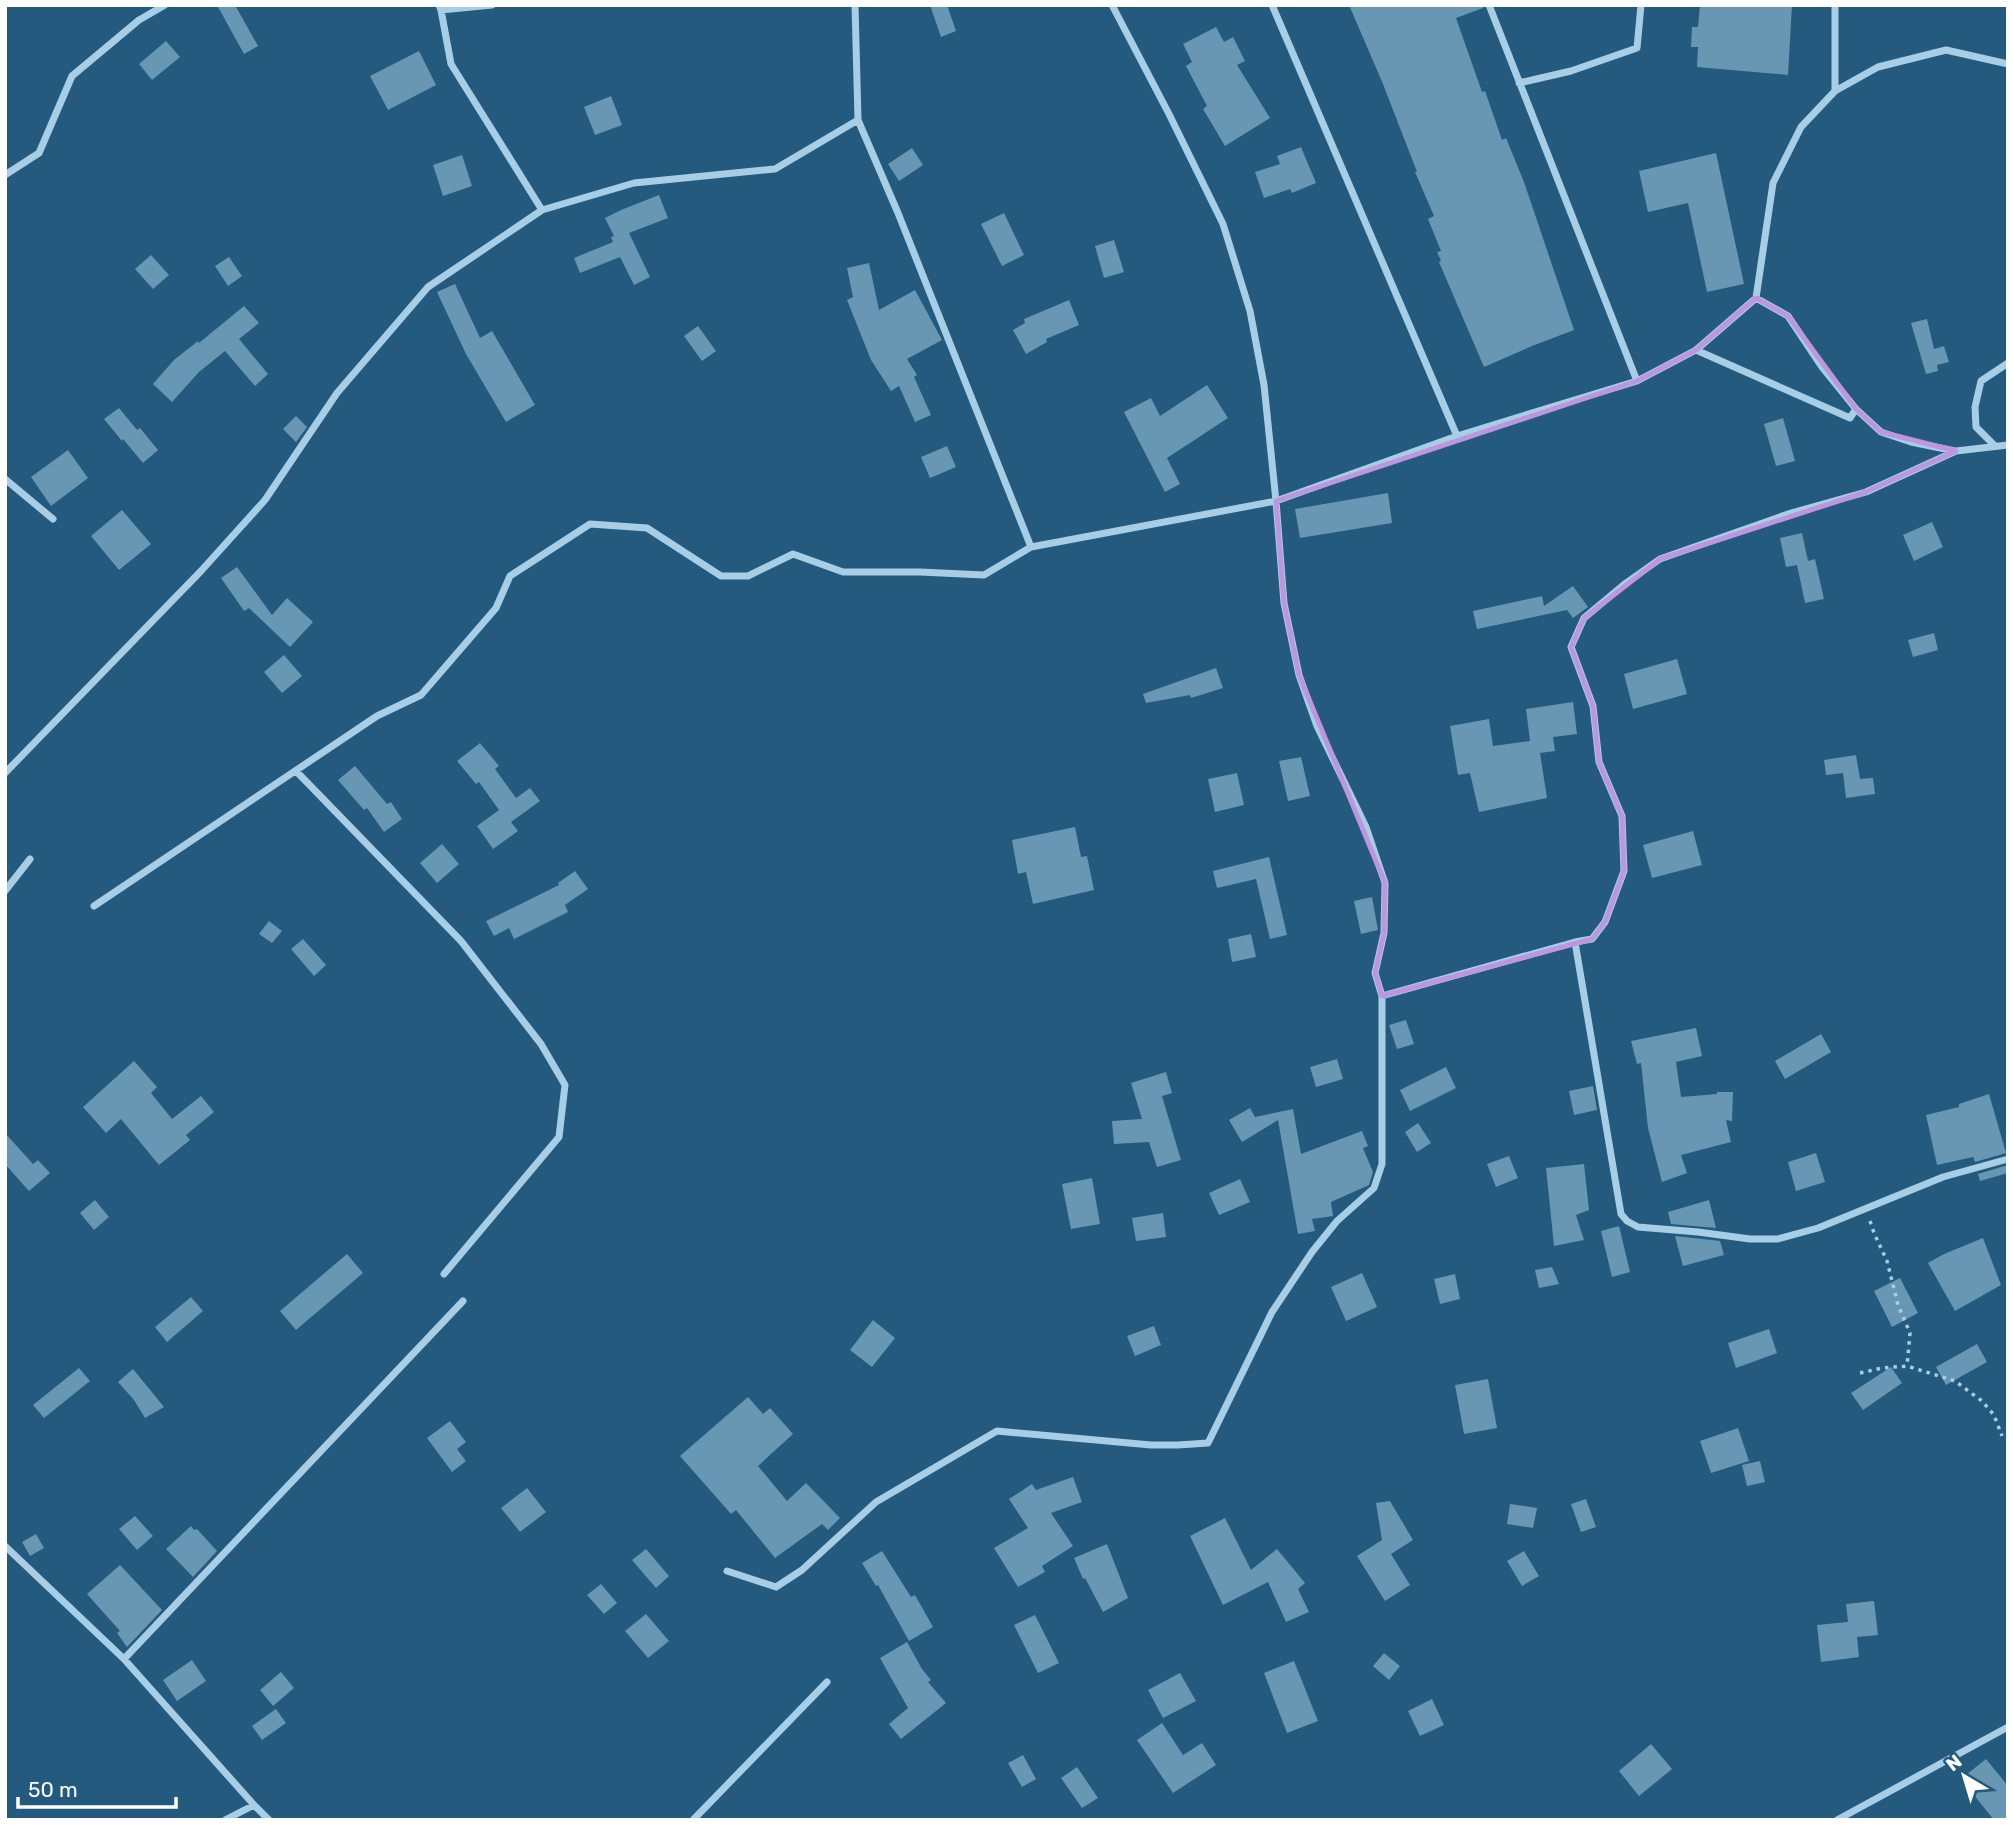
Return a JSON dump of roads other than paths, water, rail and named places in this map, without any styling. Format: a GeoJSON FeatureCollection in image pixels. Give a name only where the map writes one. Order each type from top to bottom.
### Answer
{"type":"FeatureCollection","features":[{"type":"Feature","properties":{"kind":"street"},"geometry":{"type":"LineString","coordinates":[[5,175],[39,153],[72,76],[139,19],[165,5]]}},
{"type":"Feature","properties":{"kind":"street"},"geometry":{"type":"LineString","coordinates":[[492,5],[440,8],[451,64],[542,210]]}},
{"type":"Feature","properties":{"kind":"street"},"geometry":{"type":"LineString","coordinates":[[855,5],[858,120],[898,213],[1031,547]]}},
{"type":"Feature","properties":{"kind":"street"},"geometry":{"type":"LineString","coordinates":[[727,1571],[776,1587],[803,1570],[876,1502],[997,1431],[1151,1445],[1209,1443],[1272,1312],[1337,1221],[1374,1188],[1382,1164],[1382,996],[1375,973],[1384,933],[1385,883],[1366,827],[1317,726],[1299,675],[1284,603],[1264,385],[1252,324],[1223,224],[1112,5]]}},
{"type":"Feature","properties":{"kind":"street"},"geometry":{"type":"LineString","coordinates":[[1272,5],[1457,436]]}},
{"type":"Feature","properties":{"kind":"street"},"geometry":{"type":"LineString","coordinates":[[1489,5],[1637,381]]}},
{"type":"Feature","properties":{"kind":"street"},"geometry":{"type":"LineString","coordinates":[[1519,83],[1571,71],[1637,48],[1641,5]]}},
{"type":"Feature","properties":{"kind":"street"},"geometry":{"type":"LineString","coordinates":[[1835,5],[1835,91]]}},
{"type":"Feature","properties":{"kind":"street"},"geometry":{"type":"LineString","coordinates":[[94,906],[377,716],[421,695],[496,608],[510,576],[590,524],[647,528],[721,576],[748,576],[793,554],[843,572],[984,575],[1031,547],[1276,501],[1457,436],[1637,381],[1696,350],[1756,298],[1773,183],[1801,127],[1835,91],[1878,66],[1946,50],[2008,64]]}},
{"type":"Feature","properties":{"kind":"street"},"geometry":{"type":"LineString","coordinates":[[5,773],[201,571],[265,500],[337,393],[428,287],[542,210],[634,183],[775,169],[858,120]]}},
{"type":"Feature","properties":{"kind":"street"},"geometry":{"type":"LineString","coordinates":[[1756,298],[1788,316],[1822,367],[1856,409],[1881,432],[1911,442],[1956,451]]}},
{"type":"Feature","properties":{"kind":"street"},"geometry":{"type":"LineString","coordinates":[[1696,350],[1850,418],[1856,409]]}},
{"type":"Feature","properties":{"kind":"street"},"geometry":{"type":"LineString","coordinates":[[1995,446],[1976,427],[1975,407],[1982,381],[2008,363]]}},
{"type":"Feature","properties":{"kind":"street"},"geometry":{"type":"LineString","coordinates":[[1382,996],[1592,939],[1605,922],[1624,871],[1622,816],[1599,761],[1593,706],[1571,647],[1584,618],[1660,559],[1791,513],[1866,492],[1956,451],[2008,445]]}},
{"type":"Feature","properties":{"kind":"street"},"geometry":{"type":"LineString","coordinates":[[5,478],[53,519]]}},
{"type":"Feature","properties":{"kind":"street"},"geometry":{"type":"LineString","coordinates":[[296,771],[461,942],[541,1044],[565,1085],[559,1137],[444,1274]]}},
{"type":"Feature","properties":{"kind":"street"},"geometry":{"type":"LineString","coordinates":[[5,891],[30,859]]}},
{"type":"Feature","properties":{"kind":"street"},"geometry":{"type":"LineString","coordinates":[[1575,942],[1621,1213],[1627,1221],[1639,1227],[1750,1239],[1778,1239],[1818,1228],[1943,1177],[2008,1159]]}},
{"type":"Feature","properties":{"kind":"street"},"geometry":{"type":"LineString","coordinates":[[124,1658],[463,1301]]}},
{"type":"Feature","properties":{"kind":"street"},"geometry":{"type":"LineString","coordinates":[[5,1546],[124,1658],[269,1820]]}},
{"type":"Feature","properties":{"kind":"street"},"geometry":{"type":"LineString","coordinates":[[694,1820],[827,1682]]}},
{"type":"Feature","properties":{"kind":"street"},"geometry":{"type":"LineString","coordinates":[[1837,1820],[2008,1727]]}},
{"type":"Feature","properties":{"kind":"street"},"geometry":{"type":"LineString","coordinates":[[225,1820],[254,1805]]}}]}
